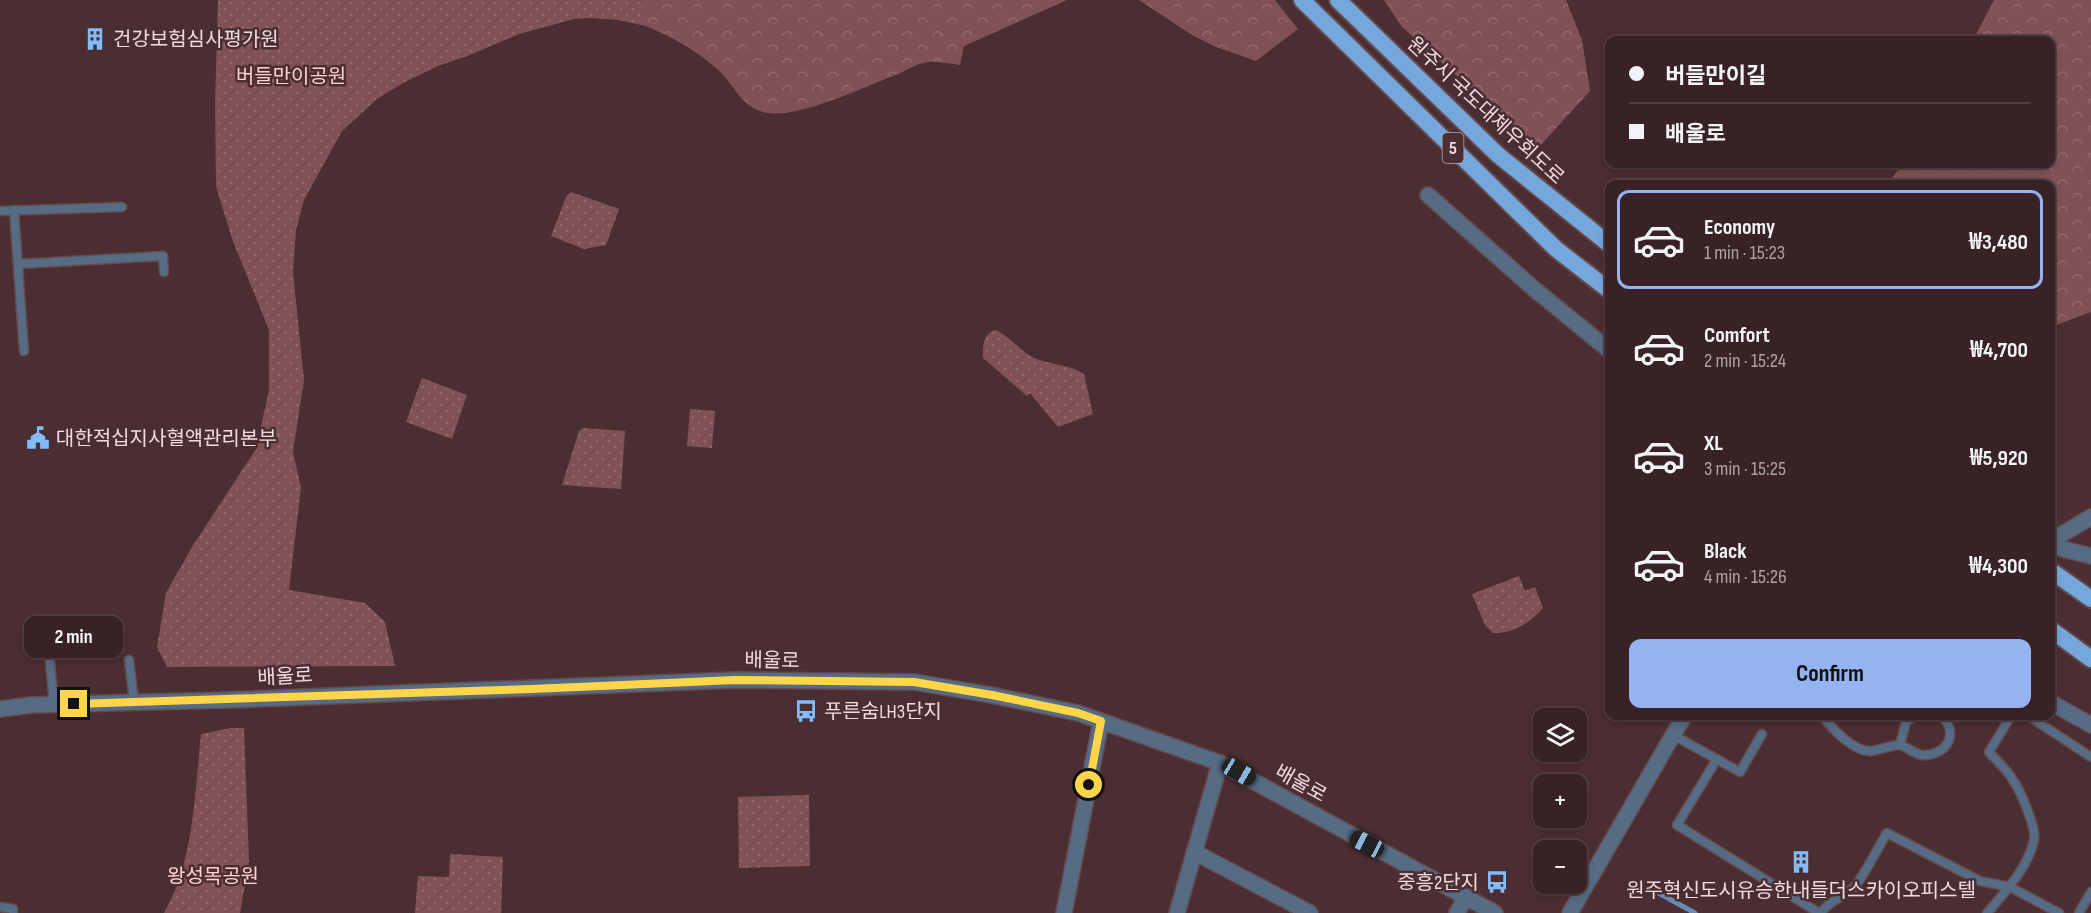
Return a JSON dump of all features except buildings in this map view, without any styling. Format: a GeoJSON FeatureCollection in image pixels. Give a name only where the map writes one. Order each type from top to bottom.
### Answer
{"type":"FeatureCollection","features":[{"type":"Feature","properties":{"kind":"highway","name":"5"},"geometry":{"type":"LineString","coordinates":[[1302,0],[1556,249],[1605,287]]}},
{"type":"Feature","properties":{"kind":"highway","name":"원주시 국도대체우회도로"},"geometry":{"type":"LineString","coordinates":[[1338,0],[1498,155],[1605,241]]}},
{"type":"Feature","properties":{"kind":"highway"},"geometry":{"type":"LineString","coordinates":[[2055,574],[2091,599]]}},
{"type":"Feature","properties":{"kind":"highway"},"geometry":{"type":"LineString","coordinates":[[2055,632],[2091,659]]}},
{"type":"Feature","properties":{"kind":"street"},"geometry":{"type":"LineString","coordinates":[[1428,195],[1533,288],[1605,347]]}},
{"type":"Feature","properties":{"kind":"street"},"geometry":{"type":"LineString","coordinates":[[2055,538],[2091,517]]}},
{"type":"Feature","properties":{"kind":"street"},"geometry":{"type":"LineString","coordinates":[[2055,543],[2062,549],[2091,556]]}},
{"type":"Feature","properties":{"kind":"street","name":"배울로"},"geometry":{"type":"LineString","coordinates":[[0,709],[54,704],[228,700],[735,680],[914,682],[1078,713],[1220,763],[1495,913]]}},
{"type":"Feature","properties":{"kind":"street"},"geometry":{"type":"LineString","coordinates":[[2055,705],[2091,725]]}},
{"type":"Feature","properties":{"kind":"street"},"geometry":{"type":"LineString","coordinates":[[1570,913],[1682,720]]}},
{"type":"Feature","properties":{"kind":"street"},"geometry":{"type":"LineString","coordinates":[[1064,913],[1101,721]]}},
{"type":"Feature","properties":{"kind":"street"},"geometry":{"type":"LineString","coordinates":[[1177,913],[1220,763]]}},
{"type":"Feature","properties":{"kind":"street"},"geometry":{"type":"LineString","coordinates":[[1194,852],[1310,913]]}},
{"type":"Feature","properties":{"kind":"street"},"geometry":{"type":"LineString","coordinates":[[1457,913],[1466,897]]}},
{"type":"Feature","properties":{"kind":"lane"},"geometry":{"type":"LineString","coordinates":[[0,210],[122,207]]}},
{"type":"Feature","properties":{"kind":"lane"},"geometry":{"type":"LineString","coordinates":[[14,210],[24,351]]}},
{"type":"Feature","properties":{"kind":"lane"},"geometry":{"type":"LineString","coordinates":[[18,264],[163,256],[164,272]]}},
{"type":"Feature","properties":{"kind":"lane"},"geometry":{"type":"LineString","coordinates":[[49,652],[54,704]]}},
{"type":"Feature","properties":{"kind":"lane"},"geometry":{"type":"LineString","coordinates":[[129,660],[134,701]]}},
{"type":"Feature","properties":{"kind":"lane"},"geometry":{"type":"LineString","coordinates":[[1826,720],[1842,738],[1868,751],[1900,745],[1920,755],[1935,755],[1946,746],[1950,735],[1946,720]]}},
{"type":"Feature","properties":{"kind":"lane"},"geometry":{"type":"LineString","coordinates":[[1900,745],[1908,720]]}},
{"type":"Feature","properties":{"kind":"lane"},"geometry":{"type":"LineString","coordinates":[[1987,913],[2010,887],[2035,838],[2027,810],[2013,780],[1989,752],[2009,720]]}},
{"type":"Feature","properties":{"kind":"lane"},"geometry":{"type":"LineString","coordinates":[[2036,720],[2091,757]]}},
{"type":"Feature","properties":{"kind":"lane"},"geometry":{"type":"LineString","coordinates":[[1673,735],[1740,772],[1762,734]]}},
{"type":"Feature","properties":{"kind":"lane"},"geometry":{"type":"LineString","coordinates":[[1718,759],[1677,825],[1820,913],[1828,903],[1840,898],[1854,887],[1887,832],[1980,882],[2010,887],[2059,913]]}},
{"type":"Feature","properties":{"kind":"lane"},"geometry":{"type":"LineString","coordinates":[[2079,913],[2090,899]]}},
{"type":"Feature","properties":{"kind":"lane"},"geometry":{"type":"LineString","coordinates":[[0,907],[13,909],[12,913]]}},
{"type":"Feature","properties":{"kind":"green space","name":"버들만이공원"},"geometry":{"type":"Polygon","coordinates":[[[218,0],[639,0],[646,26],[618,20],[574,19],[519,34],[438,66],[403,83],[377,99],[342,131],[304,200],[296,230],[293,272],[304,380],[293,452],[301,487],[289,590],[365,603],[385,622],[395,666],[167,667],[157,647],[166,593],[192,547],[256,449],[269,390],[269,330],[232,239],[216,186],[215,106],[218,0]]]}},
{"type":"Feature","properties":{"kind":"green space"},"geometry":{"type":"Polygon","coordinates":[[[639,0],[1067,0],[964,46],[960,65],[936,62],[916,65],[830,101],[793,112],[777,113],[755,109],[742,99],[709,62],[683,44],[646,26],[639,0]]]}},
{"type":"Feature","properties":{"kind":"green space"},"geometry":{"type":"Polygon","coordinates":[[[1139,0],[1275,0],[1298,29],[1256,61],[1216,47],[1192,35],[1139,0]]]}},
{"type":"Feature","properties":{"kind":"green space"},"geometry":{"type":"Polygon","coordinates":[[[1384,0],[1566,0],[1582,40],[1590,91],[1538,148],[1402,27],[1384,0]]]}},
{"type":"Feature","properties":{"kind":"green space"},"geometry":{"type":"Polygon","coordinates":[[[1994,0],[2091,0],[2091,312],[2055,326],[2055,180],[1891,180],[1899,168],[2055,168],[2055,36],[1975,36],[1994,0]]]}},
{"type":"Feature","properties":{"kind":"green space"},"geometry":{"type":"Polygon","coordinates":[[[571,192],[619,209],[606,245],[584,249],[551,236],[566,197],[571,192]]]}},
{"type":"Feature","properties":{"kind":"green space"},"geometry":{"type":"Polygon","coordinates":[[[996,330],[1034,358],[1072,368],[1084,374],[1093,414],[1058,427],[1030,393],[1027,396],[983,358],[983,345],[986,337],[996,330]]]}},
{"type":"Feature","properties":{"kind":"green space"},"geometry":{"type":"Polygon","coordinates":[[[422,378],[467,395],[452,439],[406,422],[422,378]]]}},
{"type":"Feature","properties":{"kind":"green space"},"geometry":{"type":"Polygon","coordinates":[[[690,409],[715,411],[712,448],[687,446],[690,409]]]}},
{"type":"Feature","properties":{"kind":"green space"},"geometry":{"type":"Polygon","coordinates":[[[583,428],[625,431],[621,489],[562,485],[579,431],[583,428]]]}},
{"type":"Feature","properties":{"kind":"green space"},"geometry":{"type":"Polygon","coordinates":[[[1519,576],[1525,591],[1535,587],[1543,608],[1521,626],[1507,632],[1493,633],[1485,625],[1472,594],[1519,576]]]}},
{"type":"Feature","properties":{"kind":"green space","name":"왕성목공원"},"geometry":{"type":"Polygon","coordinates":[[[244,728],[249,861],[240,913],[164,913],[182,872],[192,826],[201,734],[244,728]]]}},
{"type":"Feature","properties":{"kind":"green space"},"geometry":{"type":"Polygon","coordinates":[[[809,795],[810,866],[739,868],[738,797],[809,795]]]}},
{"type":"Feature","properties":{"kind":"green space"},"geometry":{"type":"Polygon","coordinates":[[[450,854],[503,857],[501,913],[415,913],[418,876],[449,877],[450,854]]]}},
{"type":"Feature","properties":{"kind":"waterway"},"geometry":{"type":"LineString","coordinates":[[1651,889],[1695,913]]}},
{"type":"Feature","properties":{"kind":"place","name":"건강보험심사평가원"},"geometry":{"type":"Point","coordinates":[95,39]}},
{"type":"Feature","properties":{"kind":"place","name":"대한적십지사혈액관리본부"},"geometry":{"type":"Point","coordinates":[38,438]}},
{"type":"Feature","properties":{"kind":"place","name":"푸른숨LH3단지"},"geometry":{"type":"Point","coordinates":[806,711]}},
{"type":"Feature","properties":{"kind":"place","name":"원주혁신도시유승한내들더스카이오피스텔"},"geometry":{"type":"Point","coordinates":[1801,862]}},
{"type":"Feature","properties":{"kind":"place","name":"중흥2단지"},"geometry":{"type":"Point","coordinates":[1497,882]}},
{"type":"Feature","properties":{"kind":"route"},"geometry":{"type":"LineString","coordinates":[[74,704],[735,680],[914,682],[992,695],[1078,713],[1101,721],[1089,785]]}}]}
